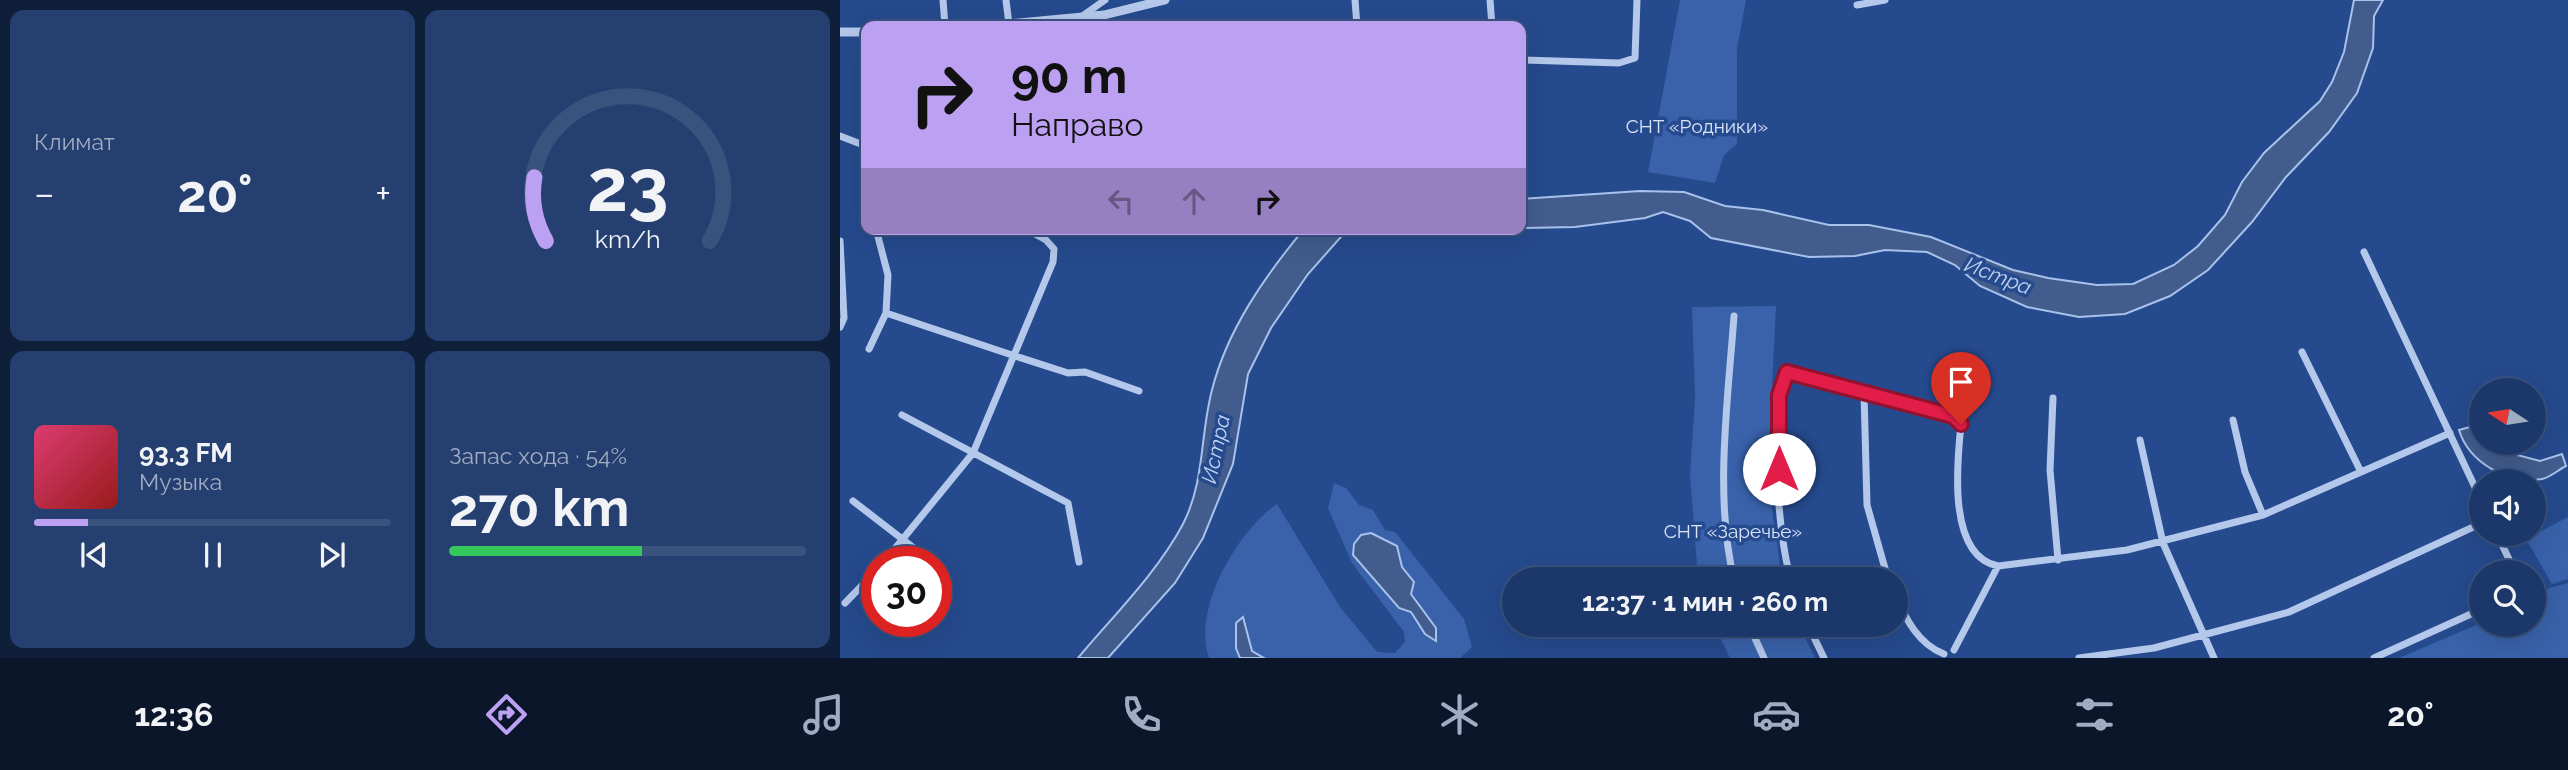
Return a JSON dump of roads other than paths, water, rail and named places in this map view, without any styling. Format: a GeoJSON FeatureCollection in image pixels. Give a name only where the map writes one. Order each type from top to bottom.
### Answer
{"type":"FeatureCollection","features":[{"type":"Feature","properties":{"kind":"street"},"geometry":{"type":"LineString","coordinates":[[943,0],[945,21]]}},
{"type":"Feature","properties":{"kind":"street"},"geometry":{"type":"LineString","coordinates":[[1006,0],[1009,21]]}},
{"type":"Feature","properties":{"kind":"street"},"geometry":{"type":"LineString","coordinates":[[1081,17],[1105,0]]}},
{"type":"Feature","properties":{"kind":"street"},"geometry":{"type":"LineString","coordinates":[[1040,21],[1081,17],[1165,0]]}},
{"type":"Feature","properties":{"kind":"street"},"geometry":{"type":"LineString","coordinates":[[1355,0],[1357,21]]}},
{"type":"Feature","properties":{"kind":"street"},"geometry":{"type":"LineString","coordinates":[[1490,0],[1492,21]]}},
{"type":"Feature","properties":{"kind":"street"},"geometry":{"type":"LineString","coordinates":[[1526,61],[1619,63],[1635,58],[1637,0]]}},
{"type":"Feature","properties":{"kind":"street"},"geometry":{"type":"LineString","coordinates":[[1857,5],[1885,0]]}},
{"type":"Feature","properties":{"kind":"street"},"geometry":{"type":"LineString","coordinates":[[840,32],[861,32]]}},
{"type":"Feature","properties":{"kind":"street"},"geometry":{"type":"LineString","coordinates":[[841,138],[861,144]]}},
{"type":"Feature","properties":{"kind":"street"},"geometry":{"type":"LineString","coordinates":[[869,349],[886,313],[888,275],[878,235]]}},
{"type":"Feature","properties":{"kind":"street"},"geometry":{"type":"LineString","coordinates":[[899,546],[973,453],[1053,262],[1054,249],[1037,235]]}},
{"type":"Feature","properties":{"kind":"street"},"geometry":{"type":"LineString","coordinates":[[840,241],[844,318],[840,327]]}},
{"type":"Feature","properties":{"kind":"street"},"geometry":{"type":"LineString","coordinates":[[2364,252],[2469,475]]}},
{"type":"Feature","properties":{"kind":"street"},"geometry":{"type":"LineString","coordinates":[[886,313],[1068,373],[1085,372],[1139,391]]}},
{"type":"Feature","properties":{"kind":"street"},"geometry":{"type":"LineString","coordinates":[[1732,567],[1727,537],[1725,475],[1734,316]]}},
{"type":"Feature","properties":{"kind":"street"},"geometry":{"type":"LineString","coordinates":[[2302,352],[2360,470]]}},
{"type":"Feature","properties":{"kind":"street"},"geometry":{"type":"LineString","coordinates":[[1789,567],[1779,496],[1781,383],[1787,372],[1953,416],[1961,424],[1959,486],[1964,538],[1969,548],[1990,564],[1998,566],[2059,560],[2162,543],[2263,515],[2449,433]]}},
{"type":"Feature","properties":{"kind":"street"},"geometry":{"type":"LineString","coordinates":[[1864,393],[1867,505],[1885,567]]}},
{"type":"Feature","properties":{"kind":"street"},"geometry":{"type":"LineString","coordinates":[[2053,398],[2050,470],[2059,560]]}},
{"type":"Feature","properties":{"kind":"street"},"geometry":{"type":"LineString","coordinates":[[902,415],[1068,503],[1079,562]]}},
{"type":"Feature","properties":{"kind":"street"},"geometry":{"type":"LineString","coordinates":[[2233,420],[2245,472],[2263,515]]}},
{"type":"Feature","properties":{"kind":"street"},"geometry":{"type":"LineString","coordinates":[[2140,440],[2162,543],[2214,658]]}},
{"type":"Feature","properties":{"kind":"street"},"geometry":{"type":"LineString","coordinates":[[853,501],[912,546]]}},
{"type":"Feature","properties":{"kind":"street"},"geometry":{"type":"LineString","coordinates":[[2079,658],[2154,648],[2289,612],[2469,529]]}},
{"type":"Feature","properties":{"kind":"street"},"geometry":{"type":"LineString","coordinates":[[1908,620],[1928,645],[1943,656],[1954,650],[1998,566]]}},
{"type":"Feature","properties":{"kind":"street"},"geometry":{"type":"LineString","coordinates":[[845,603],[861,586]]}},
{"type":"Feature","properties":{"kind":"street"},"geometry":{"type":"LineString","coordinates":[[2374,658],[2469,615]]}},
{"type":"Feature","properties":{"kind":"street"},"geometry":{"type":"LineString","coordinates":[[1754,637],[1764,658]]}},
{"type":"Feature","properties":{"kind":"street"},"geometry":{"type":"LineString","coordinates":[[1814,637],[1824,658]]}},
{"type":"Feature","properties":{"kind":"street"},"geometry":{"type":"LineString","coordinates":[[1954,650],[1959,658]]}},
{"type":"Feature","properties":{"kind":"water","name":"Истра"},"geometry":{"type":"Polygon","coordinates":[[[2354,0],[2383,0],[2374,16],[2373,48],[2357,93],[2329,132],[2286,177],[2252,222],[2208,270],[2170,296],[2125,314],[2079,317],[2027,307],[1980,286],[1955,265],[1927,252],[1885,250],[1855,256],[1809,257],[1711,238],[1690,221],[1663,212],[1645,218],[1575,227],[1526,228],[1526,199],[1640,191],[1684,192],[1725,206],[1763,210],[1829,225],[1869,225],[1931,237],[2013,270],[2048,278],[2097,285],[2133,284],[2174,265],[2198,246],[2225,215],[2242,182],[2264,153],[2320,101],[2332,82],[2344,52],[2354,0]]]}},
{"type":"Feature","properties":{"kind":"water","name":"Истра"},"geometry":{"type":"Polygon","coordinates":[[[1299,235],[1343,235],[1308,274],[1271,328],[1248,374],[1233,464],[1203,538],[1175,583],[1108,658],[1078,658],[1148,577],[1183,524],[1199,475],[1208,407],[1219,368],[1237,325],[1275,266],[1299,235]]]}},
{"type":"Feature","properties":{"kind":"water"},"geometry":{"type":"Polygon","coordinates":[[[2469,427],[2469,448],[2464,442],[2459,430],[2469,427]]]}},
{"type":"Feature","properties":{"kind":"water"},"geometry":{"type":"Polygon","coordinates":[[[2562,454],[2566,466],[2546,477],[2546,469],[2492,469],[2475,455],[2517,455],[2540,461],[2562,454]]]}},
{"type":"Feature","properties":{"kind":"water"},"geometry":{"type":"Polygon","coordinates":[[[1371,533],[1397,546],[1402,567],[1414,582],[1411,594],[1436,628],[1436,641],[1425,634],[1411,612],[1399,608],[1353,555],[1354,544],[1361,535],[1371,533]]]}},
{"type":"Feature","properties":{"kind":"water"},"geometry":{"type":"Polygon","coordinates":[[[1243,617],[1252,651],[1264,658],[1240,658],[1236,648],[1236,623],[1243,617]]]}},
{"type":"Feature","properties":{"kind":"park label","name":"СНТ «Родники»"},"geometry":{"type":"Point","coordinates":[1697,126]}},
{"type":"Feature","properties":{"kind":"park label","name":"СНТ «Заречье»"},"geometry":{"type":"Point","coordinates":[1733,531]}}]}
